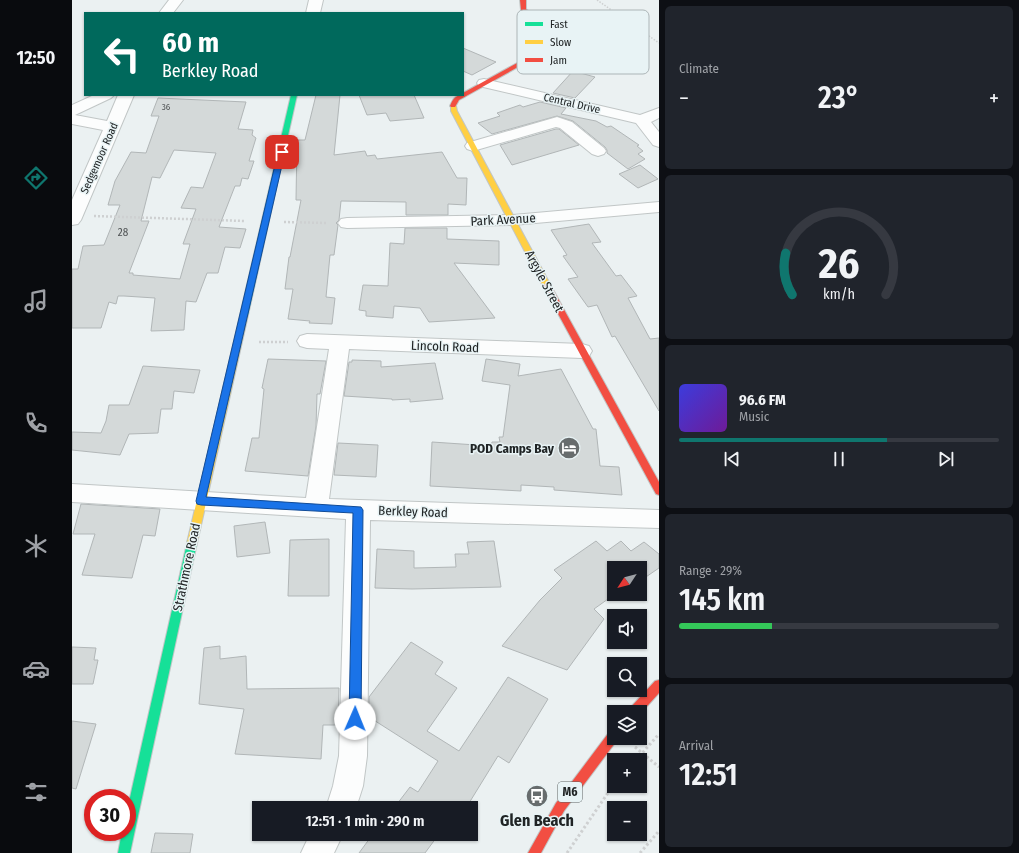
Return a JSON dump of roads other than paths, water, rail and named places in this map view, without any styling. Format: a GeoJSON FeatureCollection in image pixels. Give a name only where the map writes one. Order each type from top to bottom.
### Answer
{"type":"FeatureCollection","features":[{"type":"Feature","properties":{"kind":"street"},"geometry":{"type":"LineString","coordinates":[[167,12],[176,0]]}},
{"type":"Feature","properties":{"kind":"street"},"geometry":{"type":"LineString","coordinates":[[313,12],[316,0]]}},
{"type":"Feature","properties":{"kind":"street"},"geometry":{"type":"LineString","coordinates":[[523,0],[522,4],[524,10]]}},
{"type":"Feature","properties":{"kind":"street"},"geometry":{"type":"LineString","coordinates":[[484,83],[517,65]]}},
{"type":"Feature","properties":{"kind":"street","name":"Central Drive"},"geometry":{"type":"LineString","coordinates":[[484,83],[641,120]]}},
{"type":"Feature","properties":{"kind":"street","name":"Argyle Street"},"geometry":{"type":"LineString","coordinates":[[464,94],[484,83]]}},
{"type":"Feature","properties":{"kind":"street"},"geometry":{"type":"LineString","coordinates":[[72,111],[104,96]]}},
{"type":"Feature","properties":{"kind":"street","name":"Sedgemoor Road"},"geometry":{"type":"LineString","coordinates":[[73,218],[126,96]]}},
{"type":"Feature","properties":{"kind":"street","name":"Strathmore Road"},"geometry":{"type":"LineString","coordinates":[[124,853],[236,342],[266,222],[294,96]]}},
{"type":"Feature","properties":{"kind":"street","name":"Argyle Street"},"geometry":{"type":"LineString","coordinates":[[461,96],[456,99],[453,105],[457,117],[582,351],[659,491]]}},
{"type":"Feature","properties":{"kind":"street"},"geometry":{"type":"LineString","coordinates":[[659,113],[641,120],[659,142]]}},
{"type":"Feature","properties":{"kind":"street"},"geometry":{"type":"LineString","coordinates":[[72,119],[113,127]]}},
{"type":"Feature","properties":{"kind":"street"},"geometry":{"type":"LineString","coordinates":[[473,146],[557,122],[566,125],[598,152]]}},
{"type":"Feature","properties":{"kind":"street","name":"Park Avenue"},"geometry":{"type":"LineString","coordinates":[[348,223],[513,220],[659,207]]}},
{"type":"Feature","properties":{"kind":"street","name":"Lincoln Road"},"geometry":{"type":"LineString","coordinates":[[307,342],[582,351]]}},
{"type":"Feature","properties":{"kind":"street"},"geometry":{"type":"LineString","coordinates":[[316,507],[340,342]]}},
{"type":"Feature","properties":{"kind":"street","name":"Berkley Road"},"geometry":{"type":"LineString","coordinates":[[72,492],[358,510],[659,519]]}},
{"type":"Feature","properties":{"kind":"street"},"geometry":{"type":"LineString","coordinates":[[343,801],[348,786],[353,756],[358,510]]}},
{"type":"Feature","properties":{"kind":"street"},"geometry":{"type":"LineString","coordinates":[[640,705],[659,685]]}},
{"type":"Feature","properties":{"kind":"street","name":"M6"},"geometry":{"type":"LineString","coordinates":[[534,853],[543,834],[577,782],[607,744]]}},
{"type":"Feature","properties":{"kind":"street"},"geometry":{"type":"LineString","coordinates":[[316,853],[324,841]]}},
{"type":"Feature","properties":{"kind":"place","name":"POD Camps Bay"},"geometry":{"type":"Point","coordinates":[569,448]}},
{"type":"Feature","properties":{"kind":"place","name":"Glen Beach"},"geometry":{"type":"Point","coordinates":[537,796]}}]}
